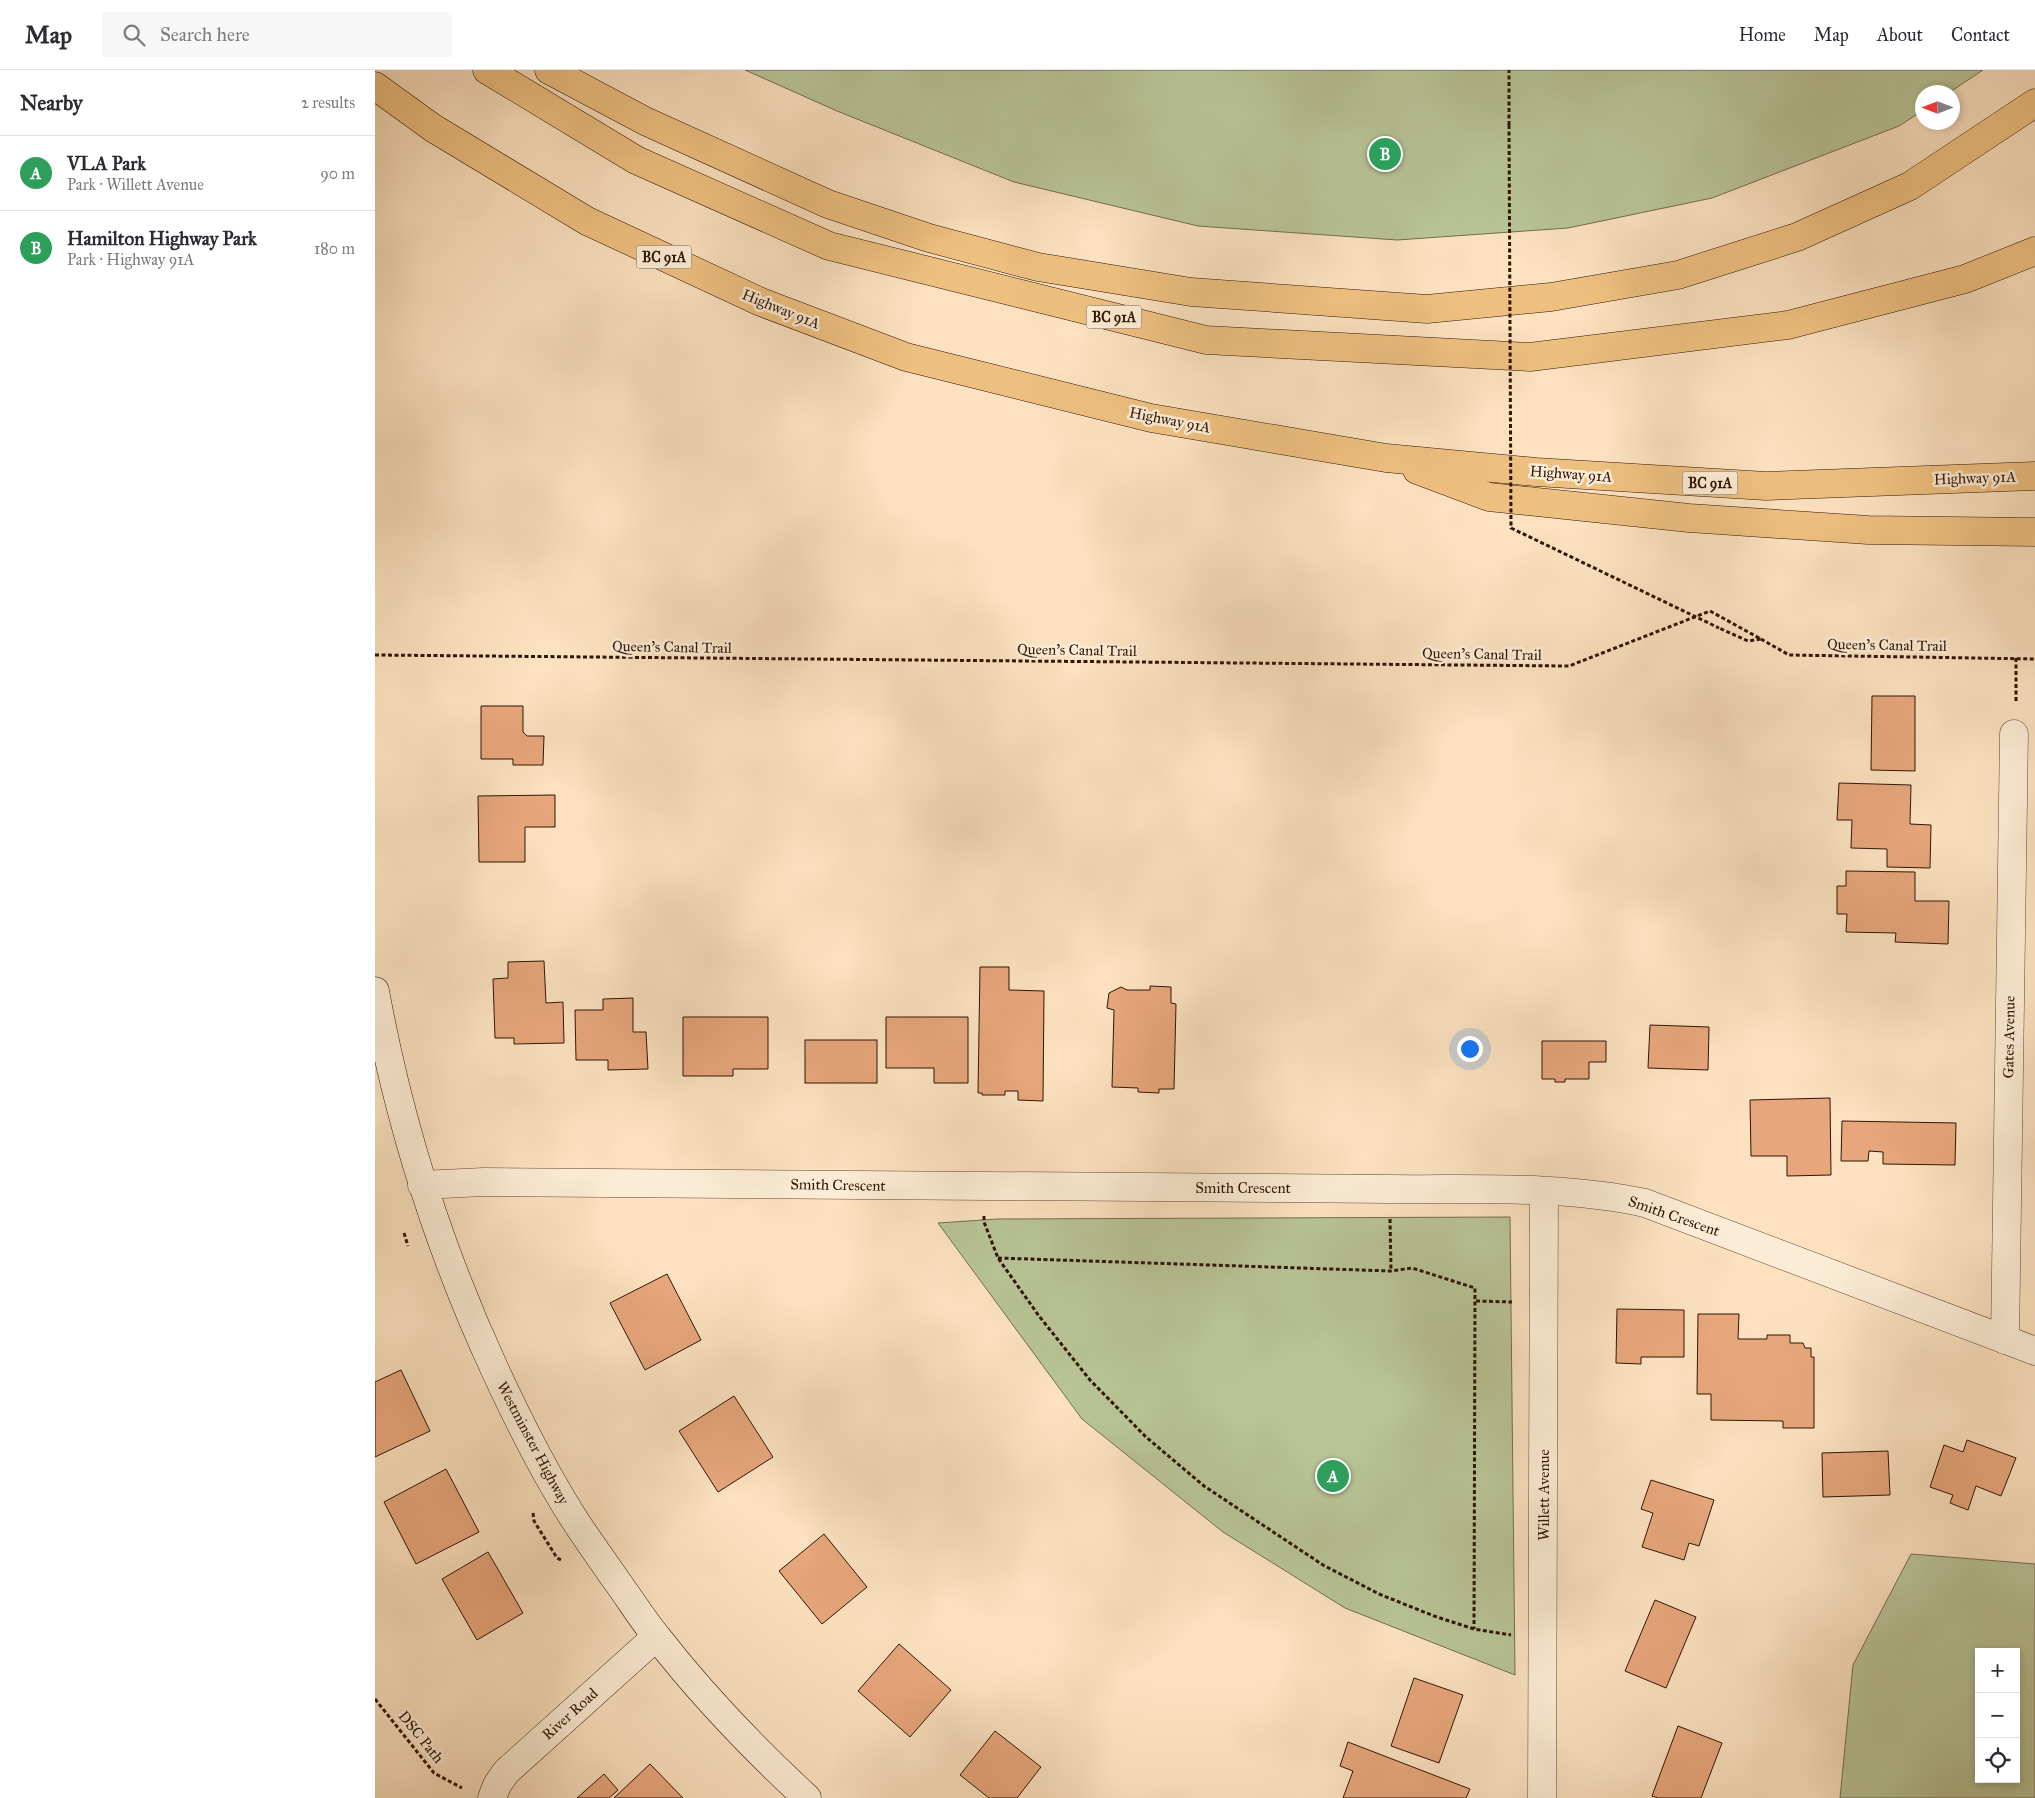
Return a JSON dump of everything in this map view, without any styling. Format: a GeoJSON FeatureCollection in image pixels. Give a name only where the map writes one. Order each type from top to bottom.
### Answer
{"type":"FeatureCollection","features":[{"type":"Feature","properties":{"kind":"highway","name":"BC 91A"},"geometry":{"type":"LineString","coordinates":[[487,70],[636,160],[829,246],[1206,340],[1530,356],[1788,324],[1965,279],[2035,251]]}},
{"type":"Feature","properties":{"kind":"highway"},"geometry":{"type":"LineString","coordinates":[[549,70],[645,121],[828,204],[929,238],[1038,267],[1191,292],[1427,309],[1551,297],[1679,275],[1797,237],[1910,186],[2035,103]]}},
{"type":"Feature","properties":{"kind":"highway","name":"Highway 91A"},"geometry":{"type":"LineString","coordinates":[[375,86],[433,128],[587,221],[761,302],[906,357],[1151,418],[1386,458],[1536,472],[1766,486],[2035,476]]}},
{"type":"Feature","properties":{"kind":"highway"},"geometry":{"type":"LineString","coordinates":[[1386,458],[1489,498],[1689,518],[1868,530],[2035,532]]}},
{"type":"Feature","properties":{"kind":"street","name":"Gates Avenue"},"geometry":{"type":"LineString","coordinates":[[2005,1340],[2014,734]]}},
{"type":"Feature","properties":{"kind":"street","name":"Westminster Highway"},"geometry":{"type":"LineString","coordinates":[[375,991],[384,1043],[401,1113],[422,1185],[459,1286],[519,1423],[576,1522],[656,1637],[733,1725],[807,1798]]}},
{"type":"Feature","properties":{"kind":"street","name":"Smith Crescent"},"geometry":{"type":"LineString","coordinates":[[422,1185],[484,1182],[1390,1189],[1601,1195],[1645,1203],[2035,1351]]}},
{"type":"Feature","properties":{"kind":"street","name":"Willett Avenue"},"geometry":{"type":"LineString","coordinates":[[1542,1798],[1544,1192]]}},
{"type":"Feature","properties":{"kind":"street","name":"River Road"},"geometry":{"type":"LineString","coordinates":[[493,1798],[505,1772],[656,1637]]}},
{"type":"Feature","properties":{"kind":"path","name":"Queen's Canal Trail"},"geometry":{"type":"LineString","coordinates":[[1509,70],[1511,528],[1748,641],[1761,639]]}},
{"type":"Feature","properties":{"kind":"path","name":"Queen's Canal Trail"},"geometry":{"type":"LineString","coordinates":[[375,655],[1569,666],[1710,611],[1789,654],[2035,658]]}},
{"type":"Feature","properties":{"kind":"path"},"geometry":{"type":"LineString","coordinates":[[2014,734],[2017,691],[2016,658]]}},
{"type":"Feature","properties":{"kind":"path"},"geometry":{"type":"LineString","coordinates":[[980,1187],[984,1222],[999,1258],[1039,1316],[1090,1380],[1146,1437],[1204,1486],[1323,1566],[1379,1594],[1434,1616],[1474,1629],[1498,1634],[1544,1638]]}},
{"type":"Feature","properties":{"kind":"path"},"geometry":{"type":"LineString","coordinates":[[1390,1189],[1391,1271]]}},
{"type":"Feature","properties":{"kind":"path"},"geometry":{"type":"LineString","coordinates":[[999,1258],[1391,1271],[1413,1268],[1475,1288],[1474,1629]]}},
{"type":"Feature","properties":{"kind":"path"},"geometry":{"type":"LineString","coordinates":[[1475,1301],[1543,1303]]}},
{"type":"Feature","properties":{"kind":"path","name":"DSC Path"},"geometry":{"type":"LineString","coordinates":[[375,1699],[434,1773],[466,1790]]}},
{"type":"Feature","properties":{"kind":"green space"},"geometry":{"type":"Polygon","coordinates":[[[745,70],[1983,70],[1960,85],[1915,85],[1915,116],[1899,126],[1712,198],[1568,228],[1397,240],[1198,226],[1014,182],[837,111],[745,70]]]}},
{"type":"Feature","properties":{"kind":"green space"},"geometry":{"type":"Polygon","coordinates":[[[1510,1217],[1515,1675],[1345,1608],[1223,1532],[1082,1419],[938,1223],[997,1219],[1510,1217]]]}},
{"type":"Feature","properties":{"kind":"green space"},"geometry":{"type":"Polygon","coordinates":[[[1911,1554],[2035,1564],[2035,1798],[1840,1798],[1853,1665],[1911,1554]]]}},
{"type":"Feature","properties":{"kind":"building"},"geometry":{"type":"Polygon","coordinates":[[[1872,696],[1915,696],[1915,771],[1871,770],[1872,696]]]}},
{"type":"Feature","properties":{"kind":"building"},"geometry":{"type":"Polygon","coordinates":[[[481,706],[523,706],[523,732],[527,736],[544,736],[543,765],[513,765],[513,759],[481,759],[481,706]]]}},
{"type":"Feature","properties":{"kind":"building"},"geometry":{"type":"Polygon","coordinates":[[[1839,783],[1911,785],[1910,824],[1931,825],[1930,868],[1887,867],[1887,849],[1851,848],[1852,820],[1837,820],[1839,783]]]}},
{"type":"Feature","properties":{"kind":"building"},"geometry":{"type":"Polygon","coordinates":[[[555,795],[555,827],[525,827],[525,862],[479,862],[478,796],[555,795]]]}},
{"type":"Feature","properties":{"kind":"building"},"geometry":{"type":"Polygon","coordinates":[[[1846,871],[1915,872],[1915,901],[1949,901],[1948,944],[1895,942],[1896,933],[1846,932],[1847,914],[1837,914],[1837,886],[1846,886],[1846,871]]]}},
{"type":"Feature","properties":{"kind":"building"},"geometry":{"type":"Polygon","coordinates":[[[544,961],[546,1003],[563,1002],[564,1043],[514,1044],[514,1038],[495,1038],[493,979],[508,978],[508,962],[544,961]]]}},
{"type":"Feature","properties":{"kind":"building"},"geometry":{"type":"Polygon","coordinates":[[[980,967],[1009,967],[1009,990],[1044,991],[1043,1101],[1018,1100],[1018,1091],[1005,1091],[1005,1095],[982,1095],[982,1093],[978,1093],[980,967]]]}},
{"type":"Feature","properties":{"kind":"building"},"geometry":{"type":"Polygon","coordinates":[[[1150,986],[1171,987],[1171,1003],[1176,1004],[1174,1089],[1159,1089],[1159,1093],[1138,1092],[1138,1088],[1112,1087],[1114,1010],[1107,1008],[1109,993],[1121,987],[1127,990],[1150,990],[1150,986]]]}},
{"type":"Feature","properties":{"kind":"building"},"geometry":{"type":"Polygon","coordinates":[[[633,998],[633,1032],[646,1032],[648,1069],[608,1070],[608,1060],[576,1060],[575,1010],[603,1010],[603,999],[633,998]]]}},
{"type":"Feature","properties":{"kind":"building"},"geometry":{"type":"Polygon","coordinates":[[[683,1017],[768,1017],[768,1069],[733,1069],[733,1076],[683,1076],[683,1017]]]}},
{"type":"Feature","properties":{"kind":"building"},"geometry":{"type":"Polygon","coordinates":[[[886,1017],[968,1017],[968,1083],[934,1083],[934,1068],[886,1068],[886,1017]]]}},
{"type":"Feature","properties":{"kind":"building"},"geometry":{"type":"Polygon","coordinates":[[[1650,1025],[1709,1027],[1708,1070],[1648,1068],[1650,1025]]]}},
{"type":"Feature","properties":{"kind":"building"},"geometry":{"type":"Polygon","coordinates":[[[805,1040],[877,1040],[877,1083],[805,1083],[805,1040]]]}},
{"type":"Feature","properties":{"kind":"building"},"geometry":{"type":"Polygon","coordinates":[[[1542,1041],[1606,1041],[1606,1062],[1589,1062],[1589,1079],[1565,1079],[1565,1082],[1555,1082],[1555,1079],[1542,1079],[1542,1041]]]}},
{"type":"Feature","properties":{"kind":"building"},"geometry":{"type":"Polygon","coordinates":[[[1830,1098],[1831,1175],[1787,1176],[1787,1156],[1751,1156],[1750,1100],[1830,1098]]]}},
{"type":"Feature","properties":{"kind":"building"},"geometry":{"type":"Polygon","coordinates":[[[1842,1121],[1956,1123],[1955,1165],[1883,1164],[1883,1152],[1869,1151],[1868,1161],[1841,1161],[1842,1121]]]}},
{"type":"Feature","properties":{"kind":"building"},"geometry":{"type":"Polygon","coordinates":[[[667,1274],[701,1340],[645,1370],[610,1303],[667,1274]]]}},
{"type":"Feature","properties":{"kind":"building"},"geometry":{"type":"Polygon","coordinates":[[[1617,1309],[1684,1310],[1684,1357],[1641,1357],[1641,1364],[1616,1363],[1617,1309]]]}},
{"type":"Feature","properties":{"kind":"building"},"geometry":{"type":"Polygon","coordinates":[[[1698,1314],[1739,1314],[1738,1339],[1767,1339],[1767,1335],[1790,1335],[1790,1343],[1803,1343],[1805,1348],[1811,1348],[1811,1357],[1814,1357],[1814,1428],[1783,1428],[1783,1421],[1711,1420],[1711,1394],[1697,1394],[1698,1314]]]}},
{"type":"Feature","properties":{"kind":"building"},"geometry":{"type":"Polygon","coordinates":[[[401,1370],[430,1431],[375,1457],[375,1382],[401,1370]]]}},
{"type":"Feature","properties":{"kind":"building"},"geometry":{"type":"Polygon","coordinates":[[[734,1396],[773,1457],[718,1492],[679,1431],[734,1396]]]}},
{"type":"Feature","properties":{"kind":"building"},"geometry":{"type":"Polygon","coordinates":[[[1967,1440],[2016,1458],[2001,1496],[1976,1486],[1968,1510],[1950,1503],[1953,1495],[1930,1487],[1944,1445],[1963,1452],[1967,1440]]]}},
{"type":"Feature","properties":{"kind":"building"},"geometry":{"type":"Polygon","coordinates":[[[1888,1451],[1890,1495],[1823,1497],[1822,1453],[1888,1451]]]}},
{"type":"Feature","properties":{"kind":"building"},"geometry":{"type":"Polygon","coordinates":[[[446,1469],[479,1532],[416,1564],[384,1502],[446,1469]]]}},
{"type":"Feature","properties":{"kind":"building"},"geometry":{"type":"Polygon","coordinates":[[[1651,1480],[1714,1500],[1699,1546],[1689,1543],[1684,1560],[1642,1547],[1653,1513],[1641,1509],[1651,1480]]]}},
{"type":"Feature","properties":{"kind":"building"},"geometry":{"type":"Polygon","coordinates":[[[824,1534],[867,1587],[822,1624],[779,1571],[824,1534]]]}},
{"type":"Feature","properties":{"kind":"building"},"geometry":{"type":"Polygon","coordinates":[[[488,1552],[523,1613],[477,1640],[442,1579],[488,1552]]]}},
{"type":"Feature","properties":{"kind":"building"},"geometry":{"type":"Polygon","coordinates":[[[1655,1600],[1696,1617],[1666,1688],[1625,1671],[1655,1600]]]}},
{"type":"Feature","properties":{"kind":"building"},"geometry":{"type":"Polygon","coordinates":[[[899,1644],[951,1690],[910,1737],[858,1691],[899,1644]]]}},
{"type":"Feature","properties":{"kind":"building"},"geometry":{"type":"Polygon","coordinates":[[[1414,1678],[1463,1695],[1439,1763],[1391,1746],[1414,1678]]]}},
{"type":"Feature","properties":{"kind":"building"},"geometry":{"type":"Polygon","coordinates":[[[1678,1726],[1722,1743],[1701,1798],[1658,1798],[1652,1796],[1678,1726]]]}},
{"type":"Feature","properties":{"kind":"building"},"geometry":{"type":"Polygon","coordinates":[[[995,1731],[1041,1767],[1017,1798],[989,1798],[960,1775],[995,1731]]]}},
{"type":"Feature","properties":{"kind":"building"},"geometry":{"type":"Polygon","coordinates":[[[1348,1742],[1470,1789],[1466,1798],[1343,1798],[1353,1771],[1340,1766],[1348,1742]]]}},
{"type":"Feature","properties":{"kind":"building"},"geometry":{"type":"Polygon","coordinates":[[[650,1764],[683,1798],[614,1798],[650,1764]]]}},
{"type":"Feature","properties":{"kind":"building"},"geometry":{"type":"Polygon","coordinates":[[[604,1774],[618,1790],[609,1798],[577,1798],[604,1774]]]}},
{"type":"Feature","properties":{"kind":"place","name":"Hamilton Highway Park"},"geometry":{"type":"Point","coordinates":[1385,154]}},
{"type":"Feature","properties":{"kind":"place","name":"VLA Park"},"geometry":{"type":"Point","coordinates":[1333,1476]}}]}
